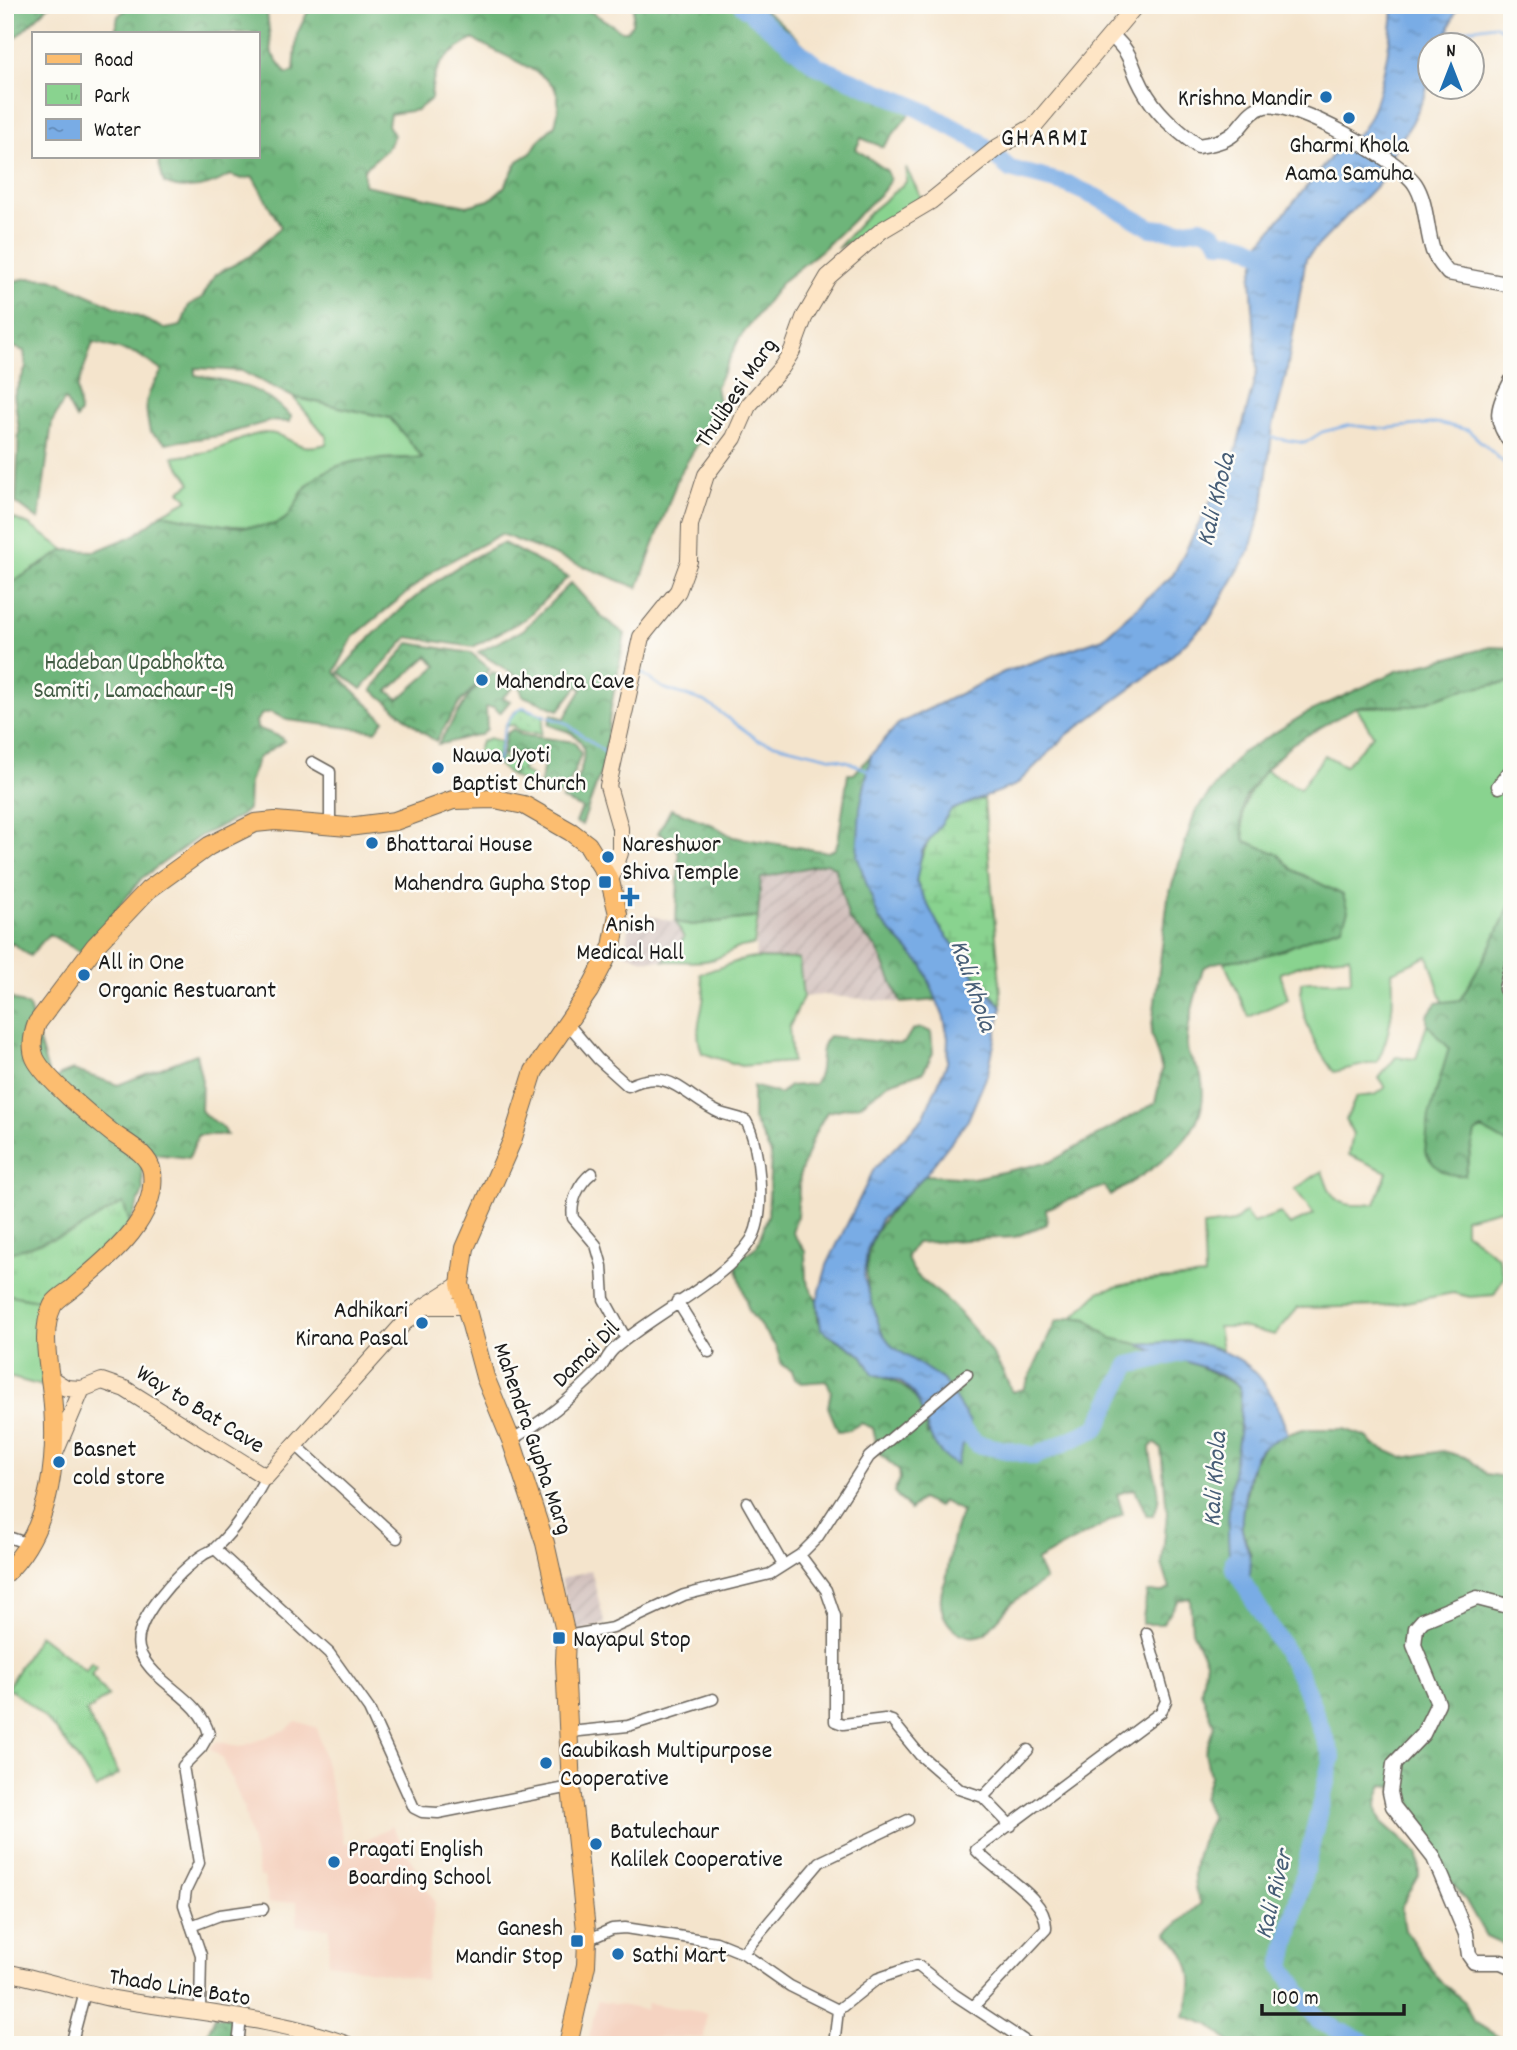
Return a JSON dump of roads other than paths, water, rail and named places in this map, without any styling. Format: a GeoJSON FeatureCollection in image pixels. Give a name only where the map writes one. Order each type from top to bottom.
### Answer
{"type":"FeatureCollection","features":[{"type":"Feature","properties":{"kind":"main road","name":"Thulibesi Marg"},"geometry":{"type":"LineString","coordinates":[[610,881],[620,853],[620,828],[608,786],[641,637],[678,591],[689,561],[690,525],[706,475],[734,438],[748,406],[776,376],[792,351],[804,318],[828,277],[872,238],[931,201],[992,152],[1034,125],[1136,5]]}},
{"type":"Feature","properties":{"kind":"main road","name":"Mahendra Gupha Marg"},"geometry":{"type":"LineString","coordinates":[[50,1378],[46,1348],[52,1306],[137,1227],[150,1195],[152,1171],[144,1157],[103,1125],[41,1068],[32,1046],[37,1023],[95,946],[148,890],[174,869],[255,823],[275,821],[348,827],[395,821],[453,800],[495,799],[524,805],[588,845],[610,881],[618,914],[612,947],[596,980],[534,1071],[512,1141],[465,1248],[460,1284],[485,1377],[511,1440],[545,1543],[566,1636],[571,1787],[587,1940],[586,1965],[568,2045]]}},
{"type":"Feature","properties":{"kind":"main road","name":"Way to Bat Cave"},"geometry":{"type":"LineString","coordinates":[[82,1389],[102,1381],[116,1383],[266,1478],[405,1322],[460,1284]]}},
{"type":"Feature","properties":{"kind":"main road"},"geometry":{"type":"LineString","coordinates":[[425,1306],[466,1306]]}},
{"type":"Feature","properties":{"kind":"main road"},"geometry":{"type":"LineString","coordinates":[[5,1574],[23,1556],[42,1520],[55,1453],[82,1389],[66,1388],[50,1378]]}},
{"type":"Feature","properties":{"kind":"main road"},"geometry":{"type":"LineString","coordinates":[[50,1378],[55,1453]]}},
{"type":"Feature","properties":{"kind":"main road","name":"Thado Line Bato"},"geometry":{"type":"LineString","coordinates":[[5,1972],[85,1992],[241,2018],[348,2045]]}},
{"type":"Feature","properties":{"kind":"street"},"geometry":{"type":"LineString","coordinates":[[1112,36],[1129,51],[1142,87],[1167,123],[1198,146],[1219,142],[1233,134],[1257,108],[1264,106],[1284,107],[1343,132],[1395,166],[1415,183],[1434,254],[1448,274],[1512,285]]}},
{"type":"Feature","properties":{"kind":"street"},"geometry":{"type":"LineString","coordinates":[[1512,380],[1498,416],[1501,430],[1512,444]]}},
{"type":"Feature","properties":{"kind":"street"},"geometry":{"type":"LineString","coordinates":[[312,762],[330,772],[330,820],[318,826]]}},
{"type":"Feature","properties":{"kind":"street"},"geometry":{"type":"LineString","coordinates":[[1512,770],[1499,786],[1512,785]]}},
{"type":"Feature","properties":{"kind":"street"},"geometry":{"type":"LineString","coordinates":[[1512,965],[1506,989],[1512,1000]]}},
{"type":"Feature","properties":{"kind":"street","name":"Damai Dil"},"geometry":{"type":"LineString","coordinates":[[511,1440],[557,1410],[602,1367],[611,1351],[626,1339],[723,1271],[751,1241],[760,1214],[758,1168],[749,1124],[744,1119],[721,1113],[660,1077],[645,1077],[628,1086],[598,1059],[567,1023]]}},
{"type":"Feature","properties":{"kind":"street"},"geometry":{"type":"LineString","coordinates":[[592,1173],[585,1179],[573,1202],[573,1218],[596,1245],[604,1299],[626,1339]]}},
{"type":"Feature","properties":{"kind":"street"},"geometry":{"type":"LineString","coordinates":[[677,1301],[709,1352]]}},
{"type":"Feature","properties":{"kind":"street"},"geometry":{"type":"LineString","coordinates":[[566,1636],[613,1628],[684,1595],[770,1574],[800,1555],[817,1538],[869,1457],[967,1374]]}},
{"type":"Feature","properties":{"kind":"street"},"geometry":{"type":"LineString","coordinates":[[297,1446],[397,1538]]}},
{"type":"Feature","properties":{"kind":"street"},"geometry":{"type":"LineString","coordinates":[[200,2010],[202,1968],[185,1898],[199,1863],[183,1766],[201,1748],[209,1734],[200,1713],[147,1663],[138,1647],[151,1605],[202,1556],[215,1549],[246,1512],[266,1478]]}},
{"type":"Feature","properties":{"kind":"street"},"geometry":{"type":"LineString","coordinates":[[747,1502],[783,1565]]}},
{"type":"Feature","properties":{"kind":"street"},"geometry":{"type":"LineString","coordinates":[[5,1536],[29,1544]]}},
{"type":"Feature","properties":{"kind":"street"},"geometry":{"type":"LineString","coordinates":[[215,1549],[329,1653],[369,1709],[414,1808],[422,1812],[438,1813],[571,1787]]}},
{"type":"Feature","properties":{"kind":"street"},"geometry":{"type":"LineString","coordinates":[[800,1555],[826,1590],[835,1616],[835,1721],[843,1724],[885,1718],[892,1721],[920,1755],[959,1790],[983,1797],[1011,1826]]}},
{"type":"Feature","properties":{"kind":"street"},"geometry":{"type":"LineString","coordinates":[[1512,1607],[1477,1598],[1423,1620],[1416,1628],[1415,1645],[1438,1703],[1423,1734],[1394,1764],[1390,1792],[1393,1806],[1434,1858],[1466,1934],[1469,1955],[1474,1962],[1501,1962],[1512,1967]]}},
{"type":"Feature","properties":{"kind":"street"},"geometry":{"type":"LineString","coordinates":[[974,2006],[1046,1929],[1043,1910],[976,1850],[1164,1708],[1166,1701],[1147,1633]]}},
{"type":"Feature","properties":{"kind":"street"},"geometry":{"type":"LineString","coordinates":[[569,1732],[628,1726],[713,1699]]}},
{"type":"Feature","properties":{"kind":"street"},"geometry":{"type":"LineString","coordinates":[[983,1797],[1028,1750]]}},
{"type":"Feature","properties":{"kind":"street"},"geometry":{"type":"LineString","coordinates":[[743,1953],[820,1862],[908,1820]]}},
{"type":"Feature","properties":{"kind":"street"},"geometry":{"type":"LineString","coordinates":[[191,1926],[220,1915],[262,1909]]}},
{"type":"Feature","properties":{"kind":"street"},"geometry":{"type":"LineString","coordinates":[[587,1940],[612,1929],[637,1929],[660,1936],[697,1936],[743,1953],[790,1986],[838,2011]]}},
{"type":"Feature","properties":{"kind":"street"},"geometry":{"type":"LineString","coordinates":[[834,2045],[838,2011],[877,1979],[917,1965],[1031,2045]]}},
{"type":"Feature","properties":{"kind":"street"},"geometry":{"type":"LineString","coordinates":[[71,2045],[85,1992]]}},
{"type":"Feature","properties":{"kind":"street"},"geometry":{"type":"LineString","coordinates":[[238,2045],[241,2018]]}},
{"type":"Feature","properties":{"kind":"water"},"geometry":{"type":"Polygon","coordinates":[[[1393,5],[1458,5],[1448,32],[1416,32],[1416,102],[1422,102],[1393,152],[1387,175],[1306,258],[1286,375],[1273,426],[1263,505],[1250,550],[1209,620],[1159,668],[1067,735],[1016,785],[951,810],[922,851],[916,882],[940,928],[961,954],[978,982],[1002,1006],[988,1073],[968,1120],[925,1175],[881,1219],[867,1250],[864,1278],[881,1331],[892,1346],[943,1380],[970,1422],[957,1465],[935,1446],[922,1411],[910,1390],[900,1382],[873,1374],[863,1356],[821,1329],[817,1301],[827,1265],[874,1169],[923,1118],[947,1063],[948,1038],[944,1018],[923,966],[879,919],[857,856],[860,808],[871,755],[898,724],[1004,672],[1103,638],[1173,575],[1236,451],[1257,370],[1251,278],[1261,242],[1344,141],[1359,133],[1366,123],[1379,91],[1393,5]]]}},
{"type":"Feature","properties":{"kind":"water"},"geometry":{"type":"Polygon","coordinates":[[[1186,1341],[1226,1353],[1253,1370],[1272,1396],[1288,1434],[1266,1445],[1253,1461],[1242,1523],[1250,1571],[1249,1578],[1237,1583],[1231,1567],[1228,1527],[1240,1427],[1239,1386],[1202,1367],[1138,1344],[1186,1341]]]}},
{"type":"Feature","properties":{"kind":"waterway"},"geometry":{"type":"LineString","coordinates":[[742,5],[817,66],[914,106],[978,141],[1010,169],[1067,184],[1151,228],[1180,231],[1201,228],[1213,233],[1220,242],[1248,246],[1272,262]]}},
{"type":"Feature","properties":{"kind":"waterway"},"geometry":{"type":"LineString","coordinates":[[1449,32],[1494,25],[1512,35]]}},
{"type":"Feature","properties":{"kind":"waterway"},"geometry":{"type":"LineString","coordinates":[[1268,437],[1305,443],[1322,432],[1350,425],[1381,429],[1438,423],[1468,430],[1512,470]]}},
{"type":"Feature","properties":{"kind":"waterway"},"geometry":{"type":"LineString","coordinates":[[624,678],[628,666]]}},
{"type":"Feature","properties":{"kind":"waterway"},"geometry":{"type":"LineString","coordinates":[[639,671],[663,688],[706,702],[758,740],[846,761],[870,771]]}},
{"type":"Feature","properties":{"kind":"waterway"},"geometry":{"type":"LineString","coordinates":[[497,763],[504,731],[516,712],[523,707],[545,716]]}},
{"type":"Feature","properties":{"kind":"waterway"},"geometry":{"type":"LineString","coordinates":[[548,717],[566,723],[608,755]]}},
{"type":"Feature","properties":{"kind":"waterway","name":"Kali Khola"},"geometry":{"type":"LineString","coordinates":[[950,1417],[977,1444],[1035,1456],[1097,1428],[1129,1365],[1186,1352]]}},
{"type":"Feature","properties":{"kind":"waterway","name":"Kali River"},"geometry":{"type":"LineString","coordinates":[[1234,1560],[1234,1568],[1301,1677],[1332,1757],[1282,1966],[1319,2021],[1369,2045]]}},
{"type":"Feature","properties":{"kind":"place","name":"Krishna Mandir"},"geometry":{"type":"Point","coordinates":[1326,97]}},
{"type":"Feature","properties":{"kind":"place","name":"Gharmi Khola Aama Samuha"},"geometry":{"type":"Point","coordinates":[1349,118]}},
{"type":"Feature","properties":{"kind":"place","name":"Mahendra Cave"},"geometry":{"type":"Point","coordinates":[482,680]}},
{"type":"Feature","properties":{"kind":"place","name":"Nawa Jyoti Baptist Church"},"geometry":{"type":"Point","coordinates":[438,768]}},
{"type":"Feature","properties":{"kind":"place","name":"Bhattarai House"},"geometry":{"type":"Point","coordinates":[372,843]}},
{"type":"Feature","properties":{"kind":"place","name":"Nareshwor Shiva Temple"},"geometry":{"type":"Point","coordinates":[608,857]}},
{"type":"Feature","properties":{"kind":"place","name":"Mahendra Gupha Stop"},"geometry":{"type":"Point","coordinates":[605,882]}},
{"type":"Feature","properties":{"kind":"place","name":"Anish Medical Hall"},"geometry":{"type":"Point","coordinates":[630,897]}},
{"type":"Feature","properties":{"kind":"place","name":"All in One Organic Restuarant"},"geometry":{"type":"Point","coordinates":[84,975]}},
{"type":"Feature","properties":{"kind":"place","name":"Adhikari Kirana Pasal"},"geometry":{"type":"Point","coordinates":[422,1323]}},
{"type":"Feature","properties":{"kind":"place","name":"Basnet cold store"},"geometry":{"type":"Point","coordinates":[59,1462]}},
{"type":"Feature","properties":{"kind":"place","name":"Nayapul Stop"},"geometry":{"type":"Point","coordinates":[559,1638]}},
{"type":"Feature","properties":{"kind":"place","name":"Gaubikash Multipurpose Cooperative"},"geometry":{"type":"Point","coordinates":[546,1763]}},
{"type":"Feature","properties":{"kind":"place","name":"Batulechaur Kalilek Cooperative"},"geometry":{"type":"Point","coordinates":[596,1844]}},
{"type":"Feature","properties":{"kind":"place","name":"Pragati English Boarding School"},"geometry":{"type":"Point","coordinates":[334,1862]}},
{"type":"Feature","properties":{"kind":"place","name":"Ganesh Mandir Stop"},"geometry":{"type":"Point","coordinates":[577,1941]}},
{"type":"Feature","properties":{"kind":"place","name":"Sathi Mart"},"geometry":{"type":"Point","coordinates":[618,1954]}},
{"type":"Feature","properties":{"kind":"district","name":"GHARMI"},"geometry":{"type":"Point","coordinates":[1045,136]}},
{"type":"Feature","properties":{"kind":"park label","name":"Hadeban Upabhokta Samiti , Lamachaur -19"},"geometry":{"type":"Point","coordinates":[134,675]}}]}
